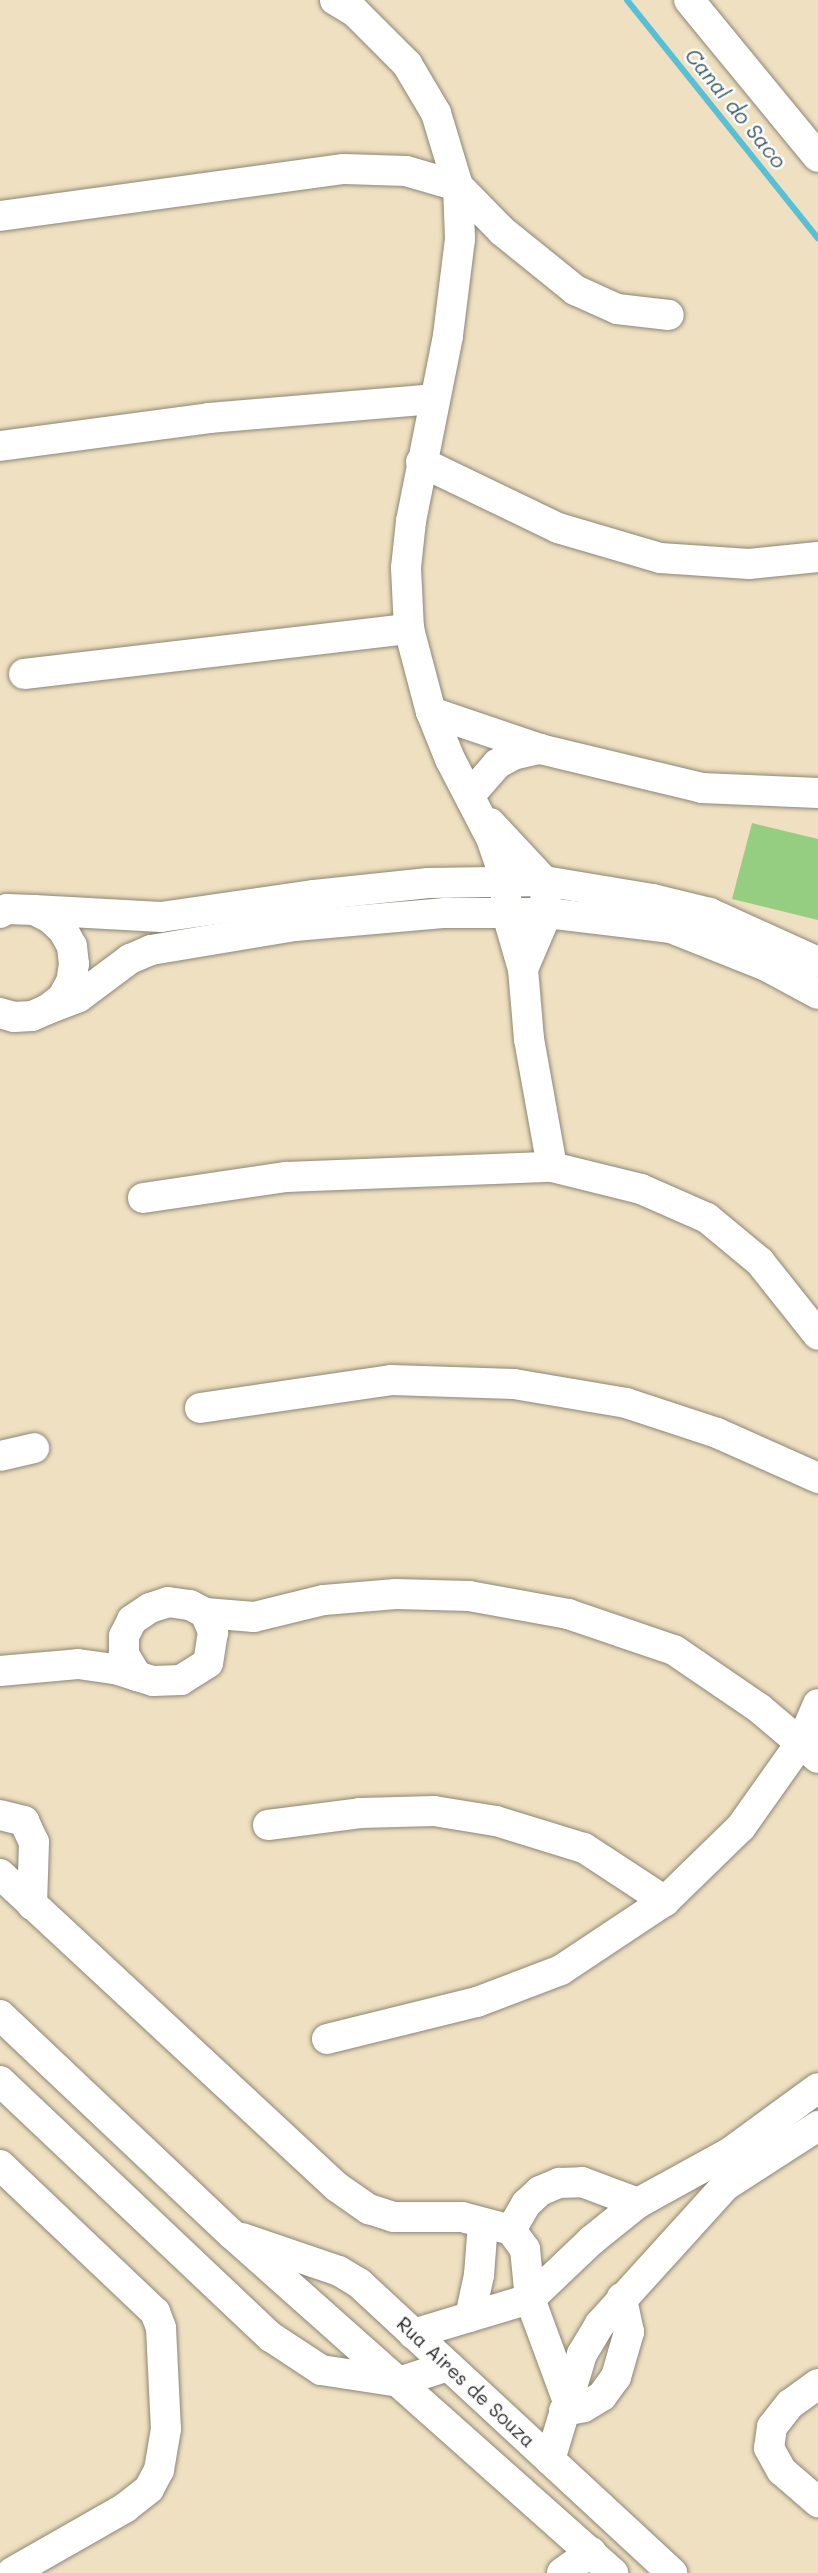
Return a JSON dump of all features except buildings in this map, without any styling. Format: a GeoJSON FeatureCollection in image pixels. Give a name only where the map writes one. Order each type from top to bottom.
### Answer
{"type":"FeatureCollection","features":[{"type":"Feature","properties":{"kind":"street"},"geometry":{"type":"LineString","coordinates":[[335,0],[355,12],[407,64],[436,113],[458,186],[458,253],[448,336],[421,462],[406,568],[409,629],[431,712],[450,759],[481,815],[544,881],[547,913],[523,969]]}},
{"type":"Feature","properties":{"kind":"street"},"geometry":{"type":"LineString","coordinates":[[699,4],[815,144]]}},
{"type":"Feature","properties":{"kind":"street"},"geometry":{"type":"LineString","coordinates":[[0,216],[344,169],[406,171],[458,186],[502,232],[575,290],[617,309],[669,315]]}},
{"type":"Feature","properties":{"kind":"street"},"geometry":{"type":"LineString","coordinates":[[0,446],[209,418],[433,399]]}},
{"type":"Feature","properties":{"kind":"street"},"geometry":{"type":"LineString","coordinates":[[421,462],[558,528],[660,558],[749,564],[818,557]]}},
{"type":"Feature","properties":{"kind":"street"},"geometry":{"type":"LineString","coordinates":[[23,674],[409,629]]}},
{"type":"Feature","properties":{"kind":"street"},"geometry":{"type":"LineString","coordinates":[[431,712],[540,749],[702,788],[818,793]]}},
{"type":"Feature","properties":{"kind":"street"},"geometry":{"type":"LineString","coordinates":[[540,749],[513,755],[497,764],[481,815],[490,880],[507,914],[523,969],[529,1039],[552,1167]]}},
{"type":"Feature","properties":{"kind":"street"},"geometry":{"type":"LineString","coordinates":[[0,913],[6,909],[161,917],[314,895],[490,880],[544,881],[627,894],[710,913],[818,962]]}},
{"type":"Feature","properties":{"kind":"street"},"geometry":{"type":"LineString","coordinates":[[34,910],[50,918],[63,930],[72,946],[74,964],[71,982],[62,998],[48,1009]]}},
{"type":"Feature","properties":{"kind":"street"},"geometry":{"type":"LineString","coordinates":[[5,1016],[32,1016],[79,997],[130,960],[151,950],[295,926],[445,914],[547,913],[671,928],[766,966],[818,994]]}},
{"type":"Feature","properties":{"kind":"street"},"geometry":{"type":"LineString","coordinates":[[144,1198],[286,1177],[552,1167],[641,1189],[707,1218],[760,1262],[818,1335]]}},
{"type":"Feature","properties":{"kind":"street"},"geometry":{"type":"LineString","coordinates":[[200,1408],[391,1380],[514,1384],[626,1403],[717,1433],[818,1478]]}},
{"type":"Feature","properties":{"kind":"street"},"geometry":{"type":"LineString","coordinates":[[0,1456],[34,1448]]}},
{"type":"Feature","properties":{"kind":"street"},"geometry":{"type":"LineString","coordinates":[[78,1664],[104,1653],[124,1636],[132,1620],[150,1608],[168,1602],[190,1605],[205,1613],[254,1617],[324,1600],[396,1594],[468,1597],[568,1614],[674,1650],[810,1750]]}},
{"type":"Feature","properties":{"kind":"street"},"geometry":{"type":"LineString","coordinates":[[0,1671],[78,1664],[116,1669],[153,1682],[181,1680],[208,1663],[213,1632],[205,1613]]}},
{"type":"Feature","properties":{"kind":"street"},"geometry":{"type":"LineString","coordinates":[[212,1649],[254,1617]]}},
{"type":"Feature","properties":{"kind":"street"},"geometry":{"type":"LineString","coordinates":[[124,1636],[124,1654],[137,1676]]}},
{"type":"Feature","properties":{"kind":"street"},"geometry":{"type":"LineString","coordinates":[[327,2039],[477,2002],[561,1970],[665,1901],[741,1827],[810,1750],[818,1704]]}},
{"type":"Feature","properties":{"kind":"street"},"geometry":{"type":"LineString","coordinates":[[268,1825],[360,1812],[434,1811],[496,1821],[584,1848],[665,1901]]}},
{"type":"Feature","properties":{"kind":"street"},"geometry":{"type":"LineString","coordinates":[[0,1815],[23,1821],[34,1842],[32,1905]]}},
{"type":"Feature","properties":{"kind":"street"},"geometry":{"type":"LineString","coordinates":[[0,1874],[337,2187],[369,2209],[393,2217],[462,2217],[497,2226],[525,2249],[530,2299],[565,2405]]}},
{"type":"Feature","properties":{"kind":"street","name":"Rua Aires de Souza"},"geometry":{"type":"LineString","coordinates":[[0,2015],[233,2235],[613,2573]]}},
{"type":"Feature","properties":{"kind":"street"},"geometry":{"type":"LineString","coordinates":[[0,2081],[271,2337],[321,2370],[399,2382],[448,2366]]}},
{"type":"Feature","properties":{"kind":"street"},"geometry":{"type":"LineString","coordinates":[[414,2334],[530,2299],[592,2241],[638,2203],[729,2153],[818,2088]]}},
{"type":"Feature","properties":{"kind":"street"},"geometry":{"type":"LineString","coordinates":[[550,2460],[582,2354],[600,2324],[725,2186],[818,2126]]}},
{"type":"Feature","properties":{"kind":"street"},"geometry":{"type":"LineString","coordinates":[[0,2165],[155,2312],[161,2328],[166,2429],[159,2470],[149,2489],[125,2508],[11,2573]]}},
{"type":"Feature","properties":{"kind":"street"},"geometry":{"type":"LineString","coordinates":[[470,2317],[479,2275],[497,2226],[540,2191],[559,2183],[582,2182],[638,2203]]}},
{"type":"Feature","properties":{"kind":"street","name":"Rua Aires de Souza"},"geometry":{"type":"LineString","coordinates":[[233,2235],[339,2271],[359,2283],[672,2573]]}},
{"type":"Feature","properties":{"kind":"street"},"geometry":{"type":"LineString","coordinates":[[565,2405],[584,2407],[616,2377],[629,2332],[622,2298]]}},
{"type":"Feature","properties":{"kind":"street"},"geometry":{"type":"LineString","coordinates":[[818,2384],[790,2404],[772,2427],[769,2448],[782,2472],[818,2502]]}},
{"type":"Feature","properties":{"kind":"street"},"geometry":{"type":"LineString","coordinates":[[562,2573],[591,2552]]}},
{"type":"Feature","properties":{"kind":"green space"},"geometry":{"type":"Polygon","coordinates":[[[752,823],[818,839],[818,920],[732,899],[752,823]]]}},
{"type":"Feature","properties":{"kind":"waterway","name":"Canal do Saco"},"geometry":{"type":"LineString","coordinates":[[627,0],[818,238]]}}]}
